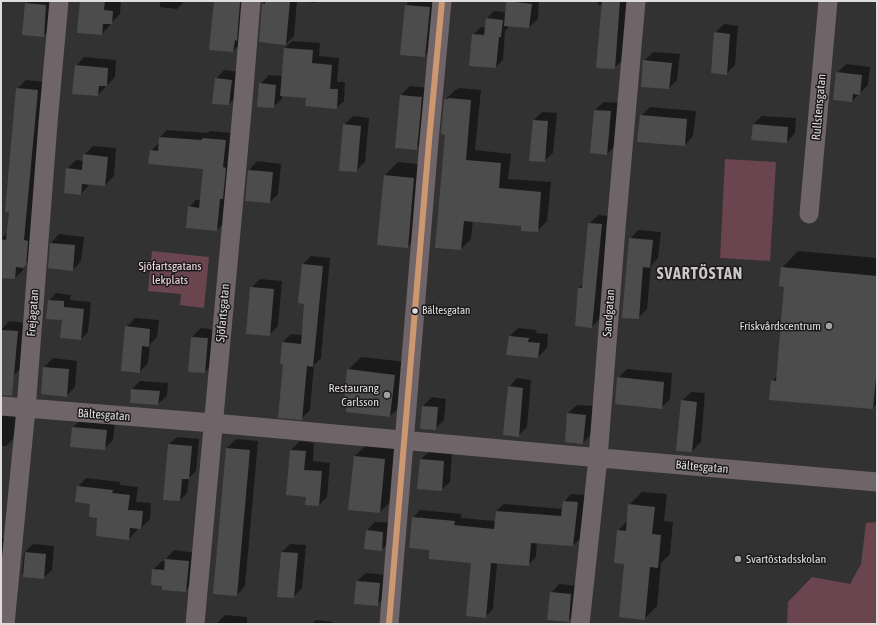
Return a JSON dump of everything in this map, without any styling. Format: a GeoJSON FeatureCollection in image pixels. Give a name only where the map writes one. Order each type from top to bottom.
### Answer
{"type":"FeatureCollection","features":[{"type":"Feature","properties":{"kind":"street","name":"Frejagatan"},"geometry":{"type":"LineString","coordinates":[[5,624],[26,409],[59,1]]}},
{"type":"Feature","properties":{"kind":"street","name":"Sjöfartsgatan"},"geometry":{"type":"LineString","coordinates":[[195,624],[251,1]]}},
{"type":"Feature","properties":{"kind":"street"},"geometry":{"type":"LineString","coordinates":[[390,624],[404,440],[442,1]]}},
{"type":"Feature","properties":{"kind":"street","name":"Sandgatan"},"geometry":{"type":"LineString","coordinates":[[580,624],[598,458],[636,1]]}},
{"type":"Feature","properties":{"kind":"street","name":"Rullstensgatan"},"geometry":{"type":"LineString","coordinates":[[809,214],[828,1]]}},
{"type":"Feature","properties":{"kind":"street","name":"Bältesgatan"},"geometry":{"type":"LineString","coordinates":[[1,406],[213,423],[877,482]]}},
{"type":"Feature","properties":{"kind":"green space"},"geometry":{"type":"Polygon","coordinates":[[[725,159],[776,162],[770,261],[720,258],[725,159]]]}},
{"type":"Feature","properties":{"kind":"green space","name":"Sjöfartsgatans lekplats"},"geometry":{"type":"Polygon","coordinates":[[[152,251],[209,257],[204,308],[180,305],[181,294],[148,291],[152,251]]]}},
{"type":"Feature","properties":{"kind":"green space"},"geometry":{"type":"Polygon","coordinates":[[[877,522],[877,624],[787,624],[788,602],[812,577],[850,584],[861,564],[866,523],[877,522]]]}},
{"type":"Feature","properties":{"kind":"building"},"geometry":{"type":"Polygon","coordinates":[[[80,1],[105,1],[104,10],[113,11],[112,24],[103,24],[102,35],[77,33],[80,1]]]}},
{"type":"Feature","properties":{"kind":"building"},"geometry":{"type":"Polygon","coordinates":[[[214,1],[240,2],[237,41],[235,40],[233,52],[209,50],[214,1]]]}},
{"type":"Feature","properties":{"kind":"building"},"geometry":{"type":"Polygon","coordinates":[[[265,1],[290,1],[286,45],[259,42],[262,4],[265,4],[265,1]]]}},
{"type":"Feature","properties":{"kind":"building"},"geometry":{"type":"Polygon","coordinates":[[[506,1],[532,4],[529,28],[504,26],[506,1]]]}},
{"type":"Feature","properties":{"kind":"building"},"geometry":{"type":"Polygon","coordinates":[[[602,1],[620,1],[615,69],[596,68],[602,1]]]}},
{"type":"Feature","properties":{"kind":"building"},"geometry":{"type":"Polygon","coordinates":[[[25,3],[46,5],[44,37],[22,35],[25,3]]]}},
{"type":"Feature","properties":{"kind":"building"},"geometry":{"type":"Polygon","coordinates":[[[405,5],[430,7],[425,57],[400,55],[405,5]]]}},
{"type":"Feature","properties":{"kind":"building"},"geometry":{"type":"Polygon","coordinates":[[[486,18],[503,20],[501,37],[499,37],[496,68],[469,66],[472,34],[484,35],[486,18]]]}},
{"type":"Feature","properties":{"kind":"building"},"geometry":{"type":"Polygon","coordinates":[[[714,32],[730,34],[727,75],[711,73],[714,32]]]}},
{"type":"Feature","properties":{"kind":"building"},"geometry":{"type":"Polygon","coordinates":[[[284,48],[313,50],[312,63],[332,65],[330,89],[338,89],[337,109],[305,106],[306,98],[280,96],[284,48]]]}},
{"type":"Feature","properties":{"kind":"building"},"geometry":{"type":"Polygon","coordinates":[[[643,60],[672,63],[669,89],[641,87],[643,60]]]}},
{"type":"Feature","properties":{"kind":"building"},"geometry":{"type":"Polygon","coordinates":[[[75,65],[108,68],[107,86],[99,86],[98,96],[72,94],[75,65]]]}},
{"type":"Feature","properties":{"kind":"building"},"geometry":{"type":"Polygon","coordinates":[[[836,72],[862,75],[860,95],[853,94],[852,102],[833,100],[836,72]]]}},
{"type":"Feature","properties":{"kind":"building"},"geometry":{"type":"Polygon","coordinates":[[[215,78],[232,80],[229,105],[212,104],[215,78]]]}},
{"type":"Feature","properties":{"kind":"building"},"geometry":{"type":"Polygon","coordinates":[[[259,83],[276,85],[274,108],[257,107],[259,83]]]}},
{"type":"Feature","properties":{"kind":"building"},"geometry":{"type":"Polygon","coordinates":[[[16,88],[38,90],[24,240],[28,241],[26,266],[23,268],[16,267],[15,279],[1,278],[1,239],[6,240],[9,212],[5,212],[16,88]]]}},
{"type":"Feature","properties":{"kind":"building"},"geometry":{"type":"Polygon","coordinates":[[[400,95],[422,97],[417,150],[395,148],[400,95]]]}},
{"type":"Feature","properties":{"kind":"building"},"geometry":{"type":"Polygon","coordinates":[[[444,99],[471,100],[466,160],[501,163],[499,188],[541,192],[538,232],[521,231],[521,226],[464,221],[461,250],[435,248],[445,135],[441,134],[444,99]]]}},
{"type":"Feature","properties":{"kind":"building"},"geometry":{"type":"Polygon","coordinates":[[[594,110],[611,111],[607,155],[590,153],[594,110]]]}},
{"type":"Feature","properties":{"kind":"building"},"geometry":{"type":"Polygon","coordinates":[[[640,115],[687,119],[685,146],[637,142],[640,115]]]}},
{"type":"Feature","properties":{"kind":"building"},"geometry":{"type":"Polygon","coordinates":[[[533,120],[548,121],[545,162],[529,161],[533,120]]]}},
{"type":"Feature","properties":{"kind":"building"},"geometry":{"type":"Polygon","coordinates":[[[343,124],[361,126],[357,172],[339,171],[343,124]]]}},
{"type":"Feature","properties":{"kind":"building"},"geometry":{"type":"Polygon","coordinates":[[[753,124],[788,127],[787,143],[751,140],[753,124]]]}},
{"type":"Feature","properties":{"kind":"building"},"geometry":{"type":"Polygon","coordinates":[[[159,137],[226,140],[223,167],[226,168],[223,199],[220,199],[217,231],[186,228],[188,206],[199,208],[203,169],[148,164],[150,150],[158,151],[159,137]]]}},
{"type":"Feature","properties":{"kind":"building"},"geometry":{"type":"Polygon","coordinates":[[[83,154],[108,157],[105,186],[82,184],[81,195],[64,193],[66,168],[82,170],[83,154]]]}},
{"type":"Feature","properties":{"kind":"building"},"geometry":{"type":"Polygon","coordinates":[[[248,170],[273,172],[270,203],[245,201],[248,170]]]}},
{"type":"Feature","properties":{"kind":"building"},"geometry":{"type":"Polygon","coordinates":[[[384,175],[414,178],[408,248],[377,245],[384,175]]]}},
{"type":"Feature","properties":{"kind":"building"},"geometry":{"type":"Polygon","coordinates":[[[588,223],[602,224],[592,328],[575,326],[578,288],[582,288],[588,223]]]}},
{"type":"Feature","properties":{"kind":"building"},"geometry":{"type":"Polygon","coordinates":[[[629,238],[653,240],[650,268],[643,267],[639,319],[622,318],[629,238]]]}},
{"type":"Feature","properties":{"kind":"building"},"geometry":{"type":"Polygon","coordinates":[[[50,243],[75,245],[73,271],[48,268],[50,243]]]}},
{"type":"Feature","properties":{"kind":"building"},"geometry":{"type":"Polygon","coordinates":[[[302,264],[323,266],[313,367],[307,366],[302,420],[278,418],[283,364],[280,364],[282,342],[301,344],[304,304],[298,303],[302,264]]]}},
{"type":"Feature","properties":{"kind":"building","name":"Friskvårdscentrum"},"geometry":{"type":"Polygon","coordinates":[[[781,267],[877,276],[877,366],[873,409],[769,400],[771,380],[776,381],[784,287],[779,286],[781,267]]]}},
{"type":"Feature","properties":{"kind":"building"},"geometry":{"type":"Polygon","coordinates":[[[250,287],[274,289],[270,336],[246,334],[250,287]]]}},
{"type":"Feature","properties":{"kind":"building"},"geometry":{"type":"Polygon","coordinates":[[[48,300],[64,301],[64,307],[84,309],[81,340],[60,338],[62,320],[46,319],[48,300]]]}},
{"type":"Feature","properties":{"kind":"building"},"geometry":{"type":"Polygon","coordinates":[[[125,326],[150,329],[149,347],[142,346],[140,373],[121,371],[125,326]]]}},
{"type":"Feature","properties":{"kind":"building"},"geometry":{"type":"Polygon","coordinates":[[[1,330],[18,331],[12,396],[1,395],[1,330]]]}},
{"type":"Feature","properties":{"kind":"building"},"geometry":{"type":"Polygon","coordinates":[[[509,336],[529,338],[528,342],[540,343],[538,358],[506,355],[509,336]]]}},
{"type":"Feature","properties":{"kind":"building"},"geometry":{"type":"Polygon","coordinates":[[[191,337],[208,338],[205,373],[188,372],[191,337]]]}},
{"type":"Feature","properties":{"kind":"building"},"geometry":{"type":"Polygon","coordinates":[[[43,367],[69,369],[67,397],[41,394],[43,367]]]}},
{"type":"Feature","properties":{"kind":"building"},"geometry":{"type":"Polygon","coordinates":[[[347,369],[395,375],[390,417],[346,412],[347,402],[344,401],[347,369]]]}},
{"type":"Feature","properties":{"kind":"building"},"geometry":{"type":"Polygon","coordinates":[[[617,377],[664,382],[662,409],[615,404],[617,377]]]}},
{"type":"Feature","properties":{"kind":"building"},"geometry":{"type":"Polygon","coordinates":[[[508,386],[523,388],[519,437],[503,435],[508,386]]]}},
{"type":"Feature","properties":{"kind":"building"},"geometry":{"type":"Polygon","coordinates":[[[131,389],[160,391],[158,405],[130,403],[131,389]]]}},
{"type":"Feature","properties":{"kind":"building"},"geometry":{"type":"Polygon","coordinates":[[[681,400],[697,402],[692,452],[676,451],[681,400]]]}},
{"type":"Feature","properties":{"kind":"building"},"geometry":{"type":"Polygon","coordinates":[[[422,406],[438,407],[436,430],[420,429],[422,406]]]}},
{"type":"Feature","properties":{"kind":"building"},"geometry":{"type":"Polygon","coordinates":[[[567,413],[586,415],[583,444],[565,442],[567,413]]]}},
{"type":"Feature","properties":{"kind":"building"},"geometry":{"type":"Polygon","coordinates":[[[72,427],[107,430],[105,450],[70,447],[72,427]]]}},
{"type":"Feature","properties":{"kind":"building"},"geometry":{"type":"Polygon","coordinates":[[[168,444],[192,446],[189,479],[182,479],[180,501],[163,500],[168,444]]]}},
{"type":"Feature","properties":{"kind":"building"},"geometry":{"type":"Polygon","coordinates":[[[226,448],[250,450],[237,596],[213,594],[226,448]]]}},
{"type":"Feature","properties":{"kind":"building"},"geometry":{"type":"Polygon","coordinates":[[[290,450],[306,451],[304,470],[322,471],[319,506],[305,505],[306,497],[286,495],[290,450]]]}},
{"type":"Feature","properties":{"kind":"building"},"geometry":{"type":"Polygon","coordinates":[[[354,456],[385,459],[380,513],[348,510],[354,456]]]}},
{"type":"Feature","properties":{"kind":"building"},"geometry":{"type":"Polygon","coordinates":[[[420,459],[444,461],[442,491],[417,489],[420,459]]]}},
{"type":"Feature","properties":{"kind":"building"},"geometry":{"type":"Polygon","coordinates":[[[77,486],[113,490],[112,493],[130,495],[128,510],[143,511],[141,529],[130,528],[129,540],[96,536],[97,518],[89,517],[90,504],[75,502],[77,486]]]}},
{"type":"Feature","properties":{"kind":"building"},"geometry":{"type":"Polygon","coordinates":[[[563,501],[578,502],[573,546],[531,543],[529,566],[491,563],[486,618],[466,616],[471,563],[429,559],[429,550],[409,548],[412,517],[455,521],[454,525],[494,529],[496,511],[561,516],[563,501]]]}},
{"type":"Feature","properties":{"kind":"building"},"geometry":{"type":"Polygon","coordinates":[[[628,504],[655,507],[652,534],[661,535],[658,568],[650,567],[645,620],[619,617],[624,564],[614,563],[617,530],[626,531],[628,504]]]}},
{"type":"Feature","properties":{"kind":"building"},"geometry":{"type":"Polygon","coordinates":[[[366,530],[383,532],[382,551],[364,549],[366,530]]]}},
{"type":"Feature","properties":{"kind":"building"},"geometry":{"type":"Polygon","coordinates":[[[25,552],[46,554],[44,579],[23,577],[25,552]]]}},
{"type":"Feature","properties":{"kind":"building"},"geometry":{"type":"Polygon","coordinates":[[[281,552],[298,553],[294,598],[277,597],[281,552]]]}},
{"type":"Feature","properties":{"kind":"building"},"geometry":{"type":"Polygon","coordinates":[[[165,559],[189,561],[186,592],[162,590],[162,586],[151,585],[152,569],[164,570],[165,559]]]}},
{"type":"Feature","properties":{"kind":"building"},"geometry":{"type":"Polygon","coordinates":[[[356,581],[380,583],[378,606],[354,604],[356,581]]]}},
{"type":"Feature","properties":{"kind":"building"},"geometry":{"type":"Polygon","coordinates":[[[550,592],[571,594],[569,622],[547,620],[550,592]]]}},
{"type":"Feature","properties":{"kind":"transit line"},"geometry":{"type":"LineString","coordinates":[[389,624],[442,1]]}},
{"type":"Feature","properties":{"kind":"place","name":"Bältesgatan"},"geometry":{"type":"Point","coordinates":[415,311]}},
{"type":"Feature","properties":{"kind":"place","name":"Friskvårdscentrum"},"geometry":{"type":"Point","coordinates":[829,326]}},
{"type":"Feature","properties":{"kind":"place","name":"Restaurang Carlsson"},"geometry":{"type":"Point","coordinates":[387,395]}},
{"type":"Feature","properties":{"kind":"place","name":"Svartöstadsskolan"},"geometry":{"type":"Point","coordinates":[738,559]}},
{"type":"Feature","properties":{"kind":"district","name":"SVARTÖSTAN"},"geometry":{"type":"Point","coordinates":[700,274]}}]}
